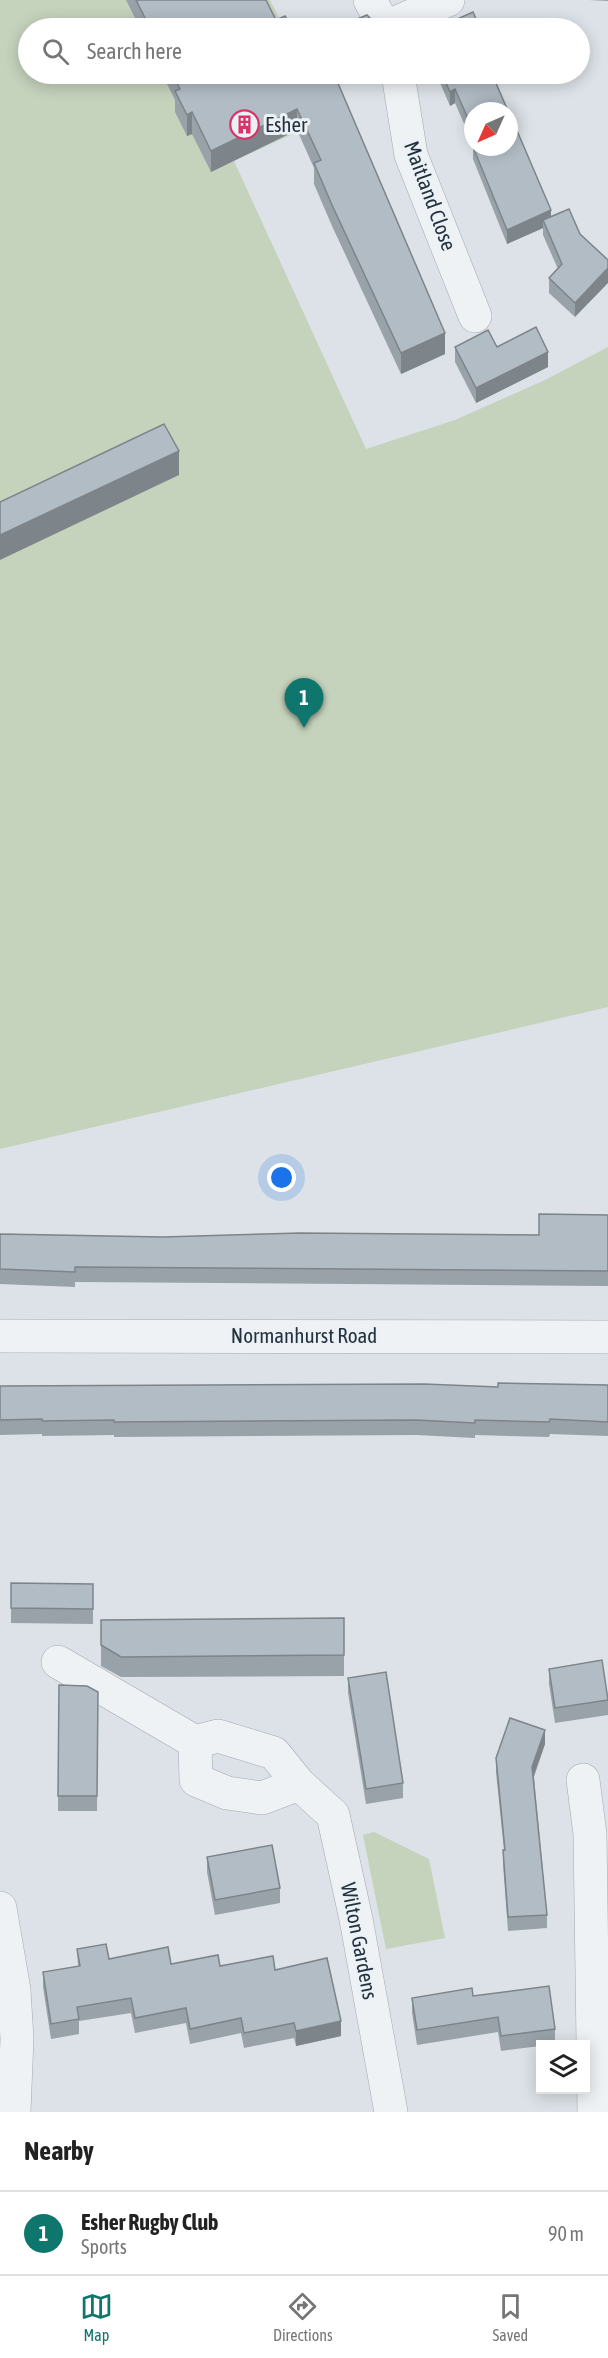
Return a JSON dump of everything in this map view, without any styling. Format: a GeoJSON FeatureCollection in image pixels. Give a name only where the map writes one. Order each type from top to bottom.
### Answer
{"type":"FeatureCollection","features":[{"type":"Feature","properties":{"kind":"street"},"geometry":{"type":"LineString","coordinates":[[370,0],[379,18]]}},
{"type":"Feature","properties":{"kind":"street"},"geometry":{"type":"LineString","coordinates":[[407,18],[448,0]]}},
{"type":"Feature","properties":{"kind":"street","name":"Maitland Close"},"geometry":{"type":"LineString","coordinates":[[400,84],[411,155],[475,316]]}},
{"type":"Feature","properties":{"kind":"street","name":"Normanhurst Road"},"geometry":{"type":"LineString","coordinates":[[0,1336],[608,1337]]}},
{"type":"Feature","properties":{"kind":"street"},"geometry":{"type":"LineString","coordinates":[[58,1662],[195,1742],[196,1780],[227,1793],[262,1798],[299,1784]]}},
{"type":"Feature","properties":{"kind":"street","name":"Wilton Gardens"},"geometry":{"type":"LineString","coordinates":[[195,1742],[218,1736],[274,1753],[299,1784],[333,1815],[356,1918],[391,2112]]}},
{"type":"Feature","properties":{"kind":"street"},"geometry":{"type":"LineString","coordinates":[[583,1780],[590,1834],[594,2112]]}},
{"type":"Feature","properties":{"kind":"street"},"geometry":{"type":"LineString","coordinates":[[0,1908],[14,1990],[17,2039],[14,2112]]}},
{"type":"Feature","properties":{"kind":"green space"},"geometry":{"type":"Polygon","coordinates":[[[0,0],[270,0],[279,18],[18,18],[18,84],[311,84],[328,118],[234,161],[366,449],[455,420],[545,380],[608,347],[608,1007],[0,1149],[0,0]]]}},
{"type":"Feature","properties":{"kind":"green space"},"geometry":{"type":"Polygon","coordinates":[[[374,1832],[429,1859],[445,1938],[386,1949],[363,1835],[374,1832]]]}},
{"type":"Feature","properties":{"kind":"building"},"geometry":{"type":"Polygon","coordinates":[[[136,0],[266,0],[275,18],[145,18],[136,0]]]}},
{"type":"Feature","properties":{"kind":"building"},"geometry":{"type":"Polygon","coordinates":[[[473,12],[476,18],[460,18],[473,12]]]}},
{"type":"Feature","properties":{"kind":"building"},"geometry":{"type":"Polygon","coordinates":[[[178,84],[338,84],[445,333],[401,353],[314,163],[321,160],[297,109],[211,151],[192,112],[187,115],[175,91],[180,89],[178,84]]]}},
{"type":"Feature","properties":{"kind":"building"},"geometry":{"type":"Polygon","coordinates":[[[446,84],[496,84],[504,102],[464,102],[464,110],[455,89],[450,92],[446,84]]]}},
{"type":"Feature","properties":{"kind":"building"},"geometry":{"type":"Polygon","coordinates":[[[518,133],[551,210],[507,230],[477,156],[518,156],[518,133]]]}},
{"type":"Feature","properties":{"kind":"building"},"geometry":{"type":"Polygon","coordinates":[[[569,209],[580,234],[608,260],[608,268],[575,303],[549,278],[562,264],[543,220],[569,209]]]}},
{"type":"Feature","properties":{"kind":"building"},"geometry":{"type":"Polygon","coordinates":[[[536,327],[548,352],[476,388],[455,347],[488,330],[497,347],[536,327]]]}},
{"type":"Feature","properties":{"kind":"building"},"geometry":{"type":"Polygon","coordinates":[[[164,424],[179,451],[0,535],[0,502],[164,424]]]}},
{"type":"Feature","properties":{"kind":"building"},"geometry":{"type":"Polygon","coordinates":[[[539,1214],[608,1215],[608,1271],[75,1267],[75,1272],[0,1269],[0,1234],[163,1237],[300,1233],[539,1235],[539,1214]]]}},
{"type":"Feature","properties":{"kind":"building"},"geometry":{"type":"Polygon","coordinates":[[[498,1383],[608,1385],[608,1422],[550,1419],[549,1422],[475,1420],[475,1423],[416,1420],[114,1422],[114,1420],[0,1420],[0,1386],[424,1384],[498,1387],[498,1383]]]}},
{"type":"Feature","properties":{"kind":"building"},"geometry":{"type":"Polygon","coordinates":[[[11,1583],[93,1584],[93,1609],[11,1608],[11,1583]]]}},
{"type":"Feature","properties":{"kind":"building"},"geometry":{"type":"Polygon","coordinates":[[[344,1618],[344,1655],[121,1657],[101,1645],[101,1620],[344,1618]]]}},
{"type":"Feature","properties":{"kind":"building"},"geometry":{"type":"Polygon","coordinates":[[[602,1660],[608,1700],[555,1708],[549,1669],[602,1660]]]}},
{"type":"Feature","properties":{"kind":"building"},"geometry":{"type":"Polygon","coordinates":[[[386,1672],[403,1783],[366,1789],[348,1678],[386,1672]]]}},
{"type":"Feature","properties":{"kind":"building"},"geometry":{"type":"Polygon","coordinates":[[[59,1685],[87,1686],[98,1692],[97,1796],[58,1796],[59,1685]]]}},
{"type":"Feature","properties":{"kind":"building"},"geometry":{"type":"Polygon","coordinates":[[[510,1718],[545,1730],[532,1767],[547,1915],[508,1917],[503,1850],[505,1850],[496,1758],[510,1718]]]}},
{"type":"Feature","properties":{"kind":"building"},"geometry":{"type":"Polygon","coordinates":[[[272,1845],[280,1888],[215,1900],[207,1857],[272,1845]]]}},
{"type":"Feature","properties":{"kind":"building"},"geometry":{"type":"Polygon","coordinates":[[[106,1944],[109,1959],[168,1947],[171,1964],[218,1955],[220,1966],[273,1956],[275,1970],[327,1958],[341,2021],[296,2031],[294,2023],[244,2033],[241,2018],[190,2029],[186,2008],[135,2018],[131,1998],[77,2007],[79,2019],[51,2024],[43,1972],[80,1966],[77,1949],[106,1944]]]}},
{"type":"Feature","properties":{"kind":"building"},"geometry":{"type":"Polygon","coordinates":[[[549,1986],[555,2029],[501,2036],[498,2017],[417,2030],[412,1998],[472,1988],[473,1996],[549,1986]]]}},
{"type":"Feature","properties":{"kind":"place","name":"Esher"},"geometry":{"type":"Point","coordinates":[244,125]}},
{"type":"Feature","properties":{"kind":"place","name":"Esher Rugby Club"},"geometry":{"type":"Point","coordinates":[304,728]}}]}
